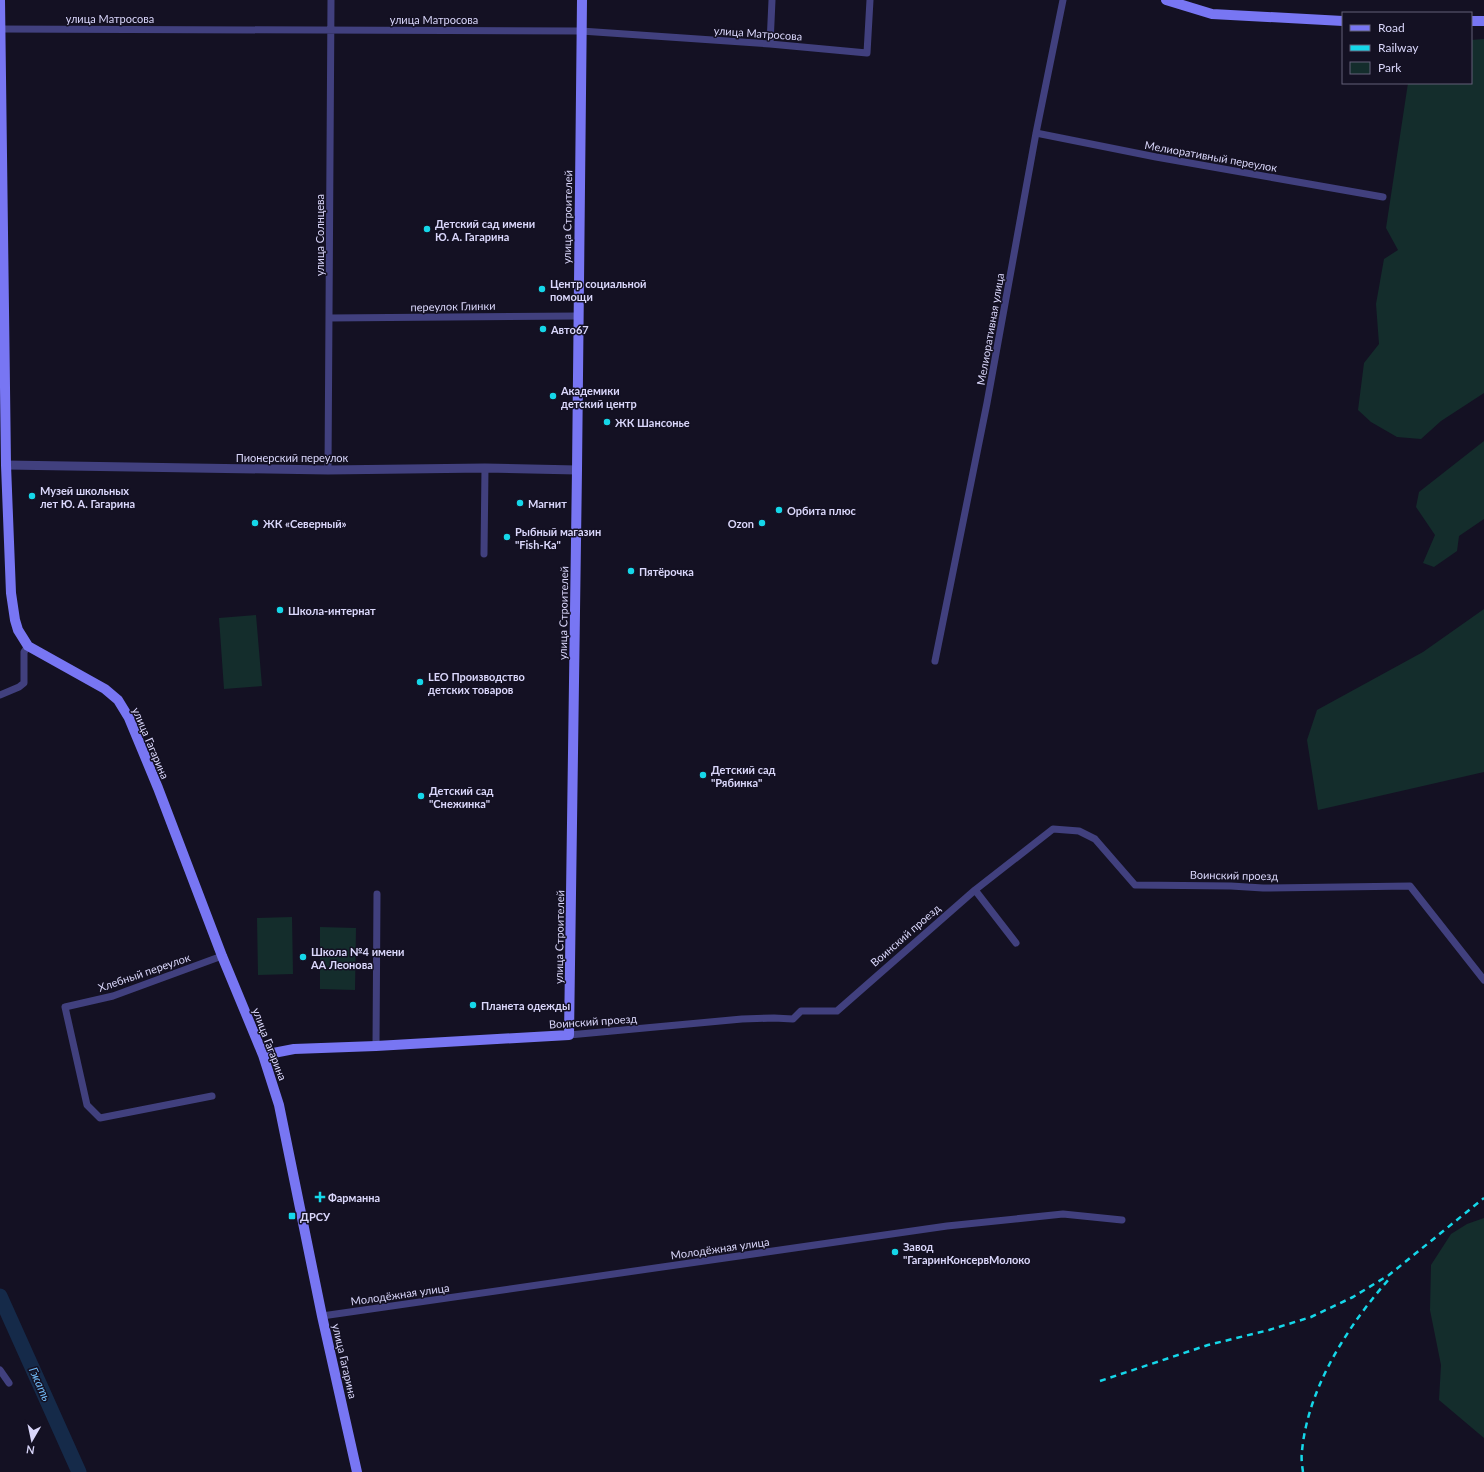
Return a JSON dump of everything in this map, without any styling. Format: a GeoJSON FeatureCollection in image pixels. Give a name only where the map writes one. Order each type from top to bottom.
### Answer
{"type":"FeatureCollection","features":[{"type":"Feature","properties":{"kind":"main road","name":"улица Гагарина"},"geometry":{"type":"LineString","coordinates":[[0,0],[6,465],[12,609],[18,630],[28,646],[105,689],[118,700],[124,709],[163,802],[222,956],[263,1055],[279,1105],[322,1316],[358,1472]]}},
{"type":"Feature","properties":{"kind":"main road","name":"улица Строителей"},"geometry":{"type":"LineString","coordinates":[[569,1035],[582,0]]}},
{"type":"Feature","properties":{"kind":"main road"},"geometry":{"type":"LineString","coordinates":[[1166,0],[1212,14],[1342,21]]}},
{"type":"Feature","properties":{"kind":"main road"},"geometry":{"type":"LineString","coordinates":[[1472,21],[1484,21]]}},
{"type":"Feature","properties":{"kind":"main road","name":"Воинский проезд"},"geometry":{"type":"LineString","coordinates":[[263,1055],[294,1049],[569,1035]]}},
{"type":"Feature","properties":{"kind":"street","name":"улица Солнцева"},"geometry":{"type":"LineString","coordinates":[[328,470],[331,0]]}},
{"type":"Feature","properties":{"kind":"street"},"geometry":{"type":"LineString","coordinates":[[770,44],[772,0]]}},
{"type":"Feature","properties":{"kind":"street","name":"улица Матросова"},"geometry":{"type":"LineString","coordinates":[[0,29],[581,31],[770,44],[867,53],[870,0]]}},
{"type":"Feature","properties":{"kind":"street","name":"Мелиоративная улица"},"geometry":{"type":"LineString","coordinates":[[936,661],[987,403],[1036,133],[1063,0]]}},
{"type":"Feature","properties":{"kind":"street","name":"Мелиоративный переулок"},"geometry":{"type":"LineString","coordinates":[[1036,133],[1156,157],[1382,197]]}},
{"type":"Feature","properties":{"kind":"street","name":"переулок Глинки"},"geometry":{"type":"LineString","coordinates":[[329,318],[578,316]]}},
{"type":"Feature","properties":{"kind":"street","name":"Пионерский переулок"},"geometry":{"type":"LineString","coordinates":[[6,465],[328,470],[485,468],[577,470]]}},
{"type":"Feature","properties":{"kind":"street"},"geometry":{"type":"LineString","coordinates":[[484,554],[485,468]]}},
{"type":"Feature","properties":{"kind":"street"},"geometry":{"type":"LineString","coordinates":[[0,695],[24,684],[24,652],[28,646]]}},
{"type":"Feature","properties":{"kind":"street","name":"Воинский проезд"},"geometry":{"type":"LineString","coordinates":[[569,1035],[742,1019],[793,1019],[801,1011],[837,1011],[975,890],[1054,829],[1079,831],[1095,839],[1135,885],[1231,886],[1263,888],[1410,886],[1484,980]]}},
{"type":"Feature","properties":{"kind":"street"},"geometry":{"type":"LineString","coordinates":[[975,890],[1016,943]]}},
{"type":"Feature","properties":{"kind":"street"},"geometry":{"type":"LineString","coordinates":[[376,1046],[377,894]]}},
{"type":"Feature","properties":{"kind":"street","name":"Хлебный переулок"},"geometry":{"type":"LineString","coordinates":[[212,1096],[100,1118],[87,1106],[64,1007],[113,996],[222,956]]}},
{"type":"Feature","properties":{"kind":"street","name":"Молодёжная улица"},"geometry":{"type":"LineString","coordinates":[[322,1316],[947,1226],[1063,1214],[1122,1220]]}},
{"type":"Feature","properties":{"kind":"street"},"geometry":{"type":"LineString","coordinates":[[0,1370],[9,1383]]}},
{"type":"Feature","properties":{"kind":"green space"},"geometry":{"type":"Polygon","coordinates":[[[1484,39],[1484,393],[1441,421],[1421,439],[1397,437],[1371,422],[1358,410],[1364,363],[1379,344],[1376,304],[1384,259],[1398,250],[1386,228],[1408,84],[1472,84],[1472,40],[1484,39]]]}},
{"type":"Feature","properties":{"kind":"green space"},"geometry":{"type":"Polygon","coordinates":[[[1484,441],[1484,519],[1459,536],[1457,551],[1434,567],[1423,563],[1435,535],[1416,507],[1419,492],[1484,441]]]}},
{"type":"Feature","properties":{"kind":"green space"},"geometry":{"type":"Polygon","coordinates":[[[1484,609],[1484,772],[1318,810],[1307,740],[1317,710],[1423,652],[1484,609]]]}},
{"type":"Feature","properties":{"kind":"green space"},"geometry":{"type":"Polygon","coordinates":[[[256,615],[262,686],[224,689],[219,618],[256,615]]]}},
{"type":"Feature","properties":{"kind":"green space"},"geometry":{"type":"Polygon","coordinates":[[[292,917],[293,974],[258,975],[257,918],[292,917]]]}},
{"type":"Feature","properties":{"kind":"green space"},"geometry":{"type":"Polygon","coordinates":[[[320,927],[356,928],[355,990],[320,989],[320,927]]]}},
{"type":"Feature","properties":{"kind":"green space"},"geometry":{"type":"Polygon","coordinates":[[[1484,1218],[1484,1438],[1439,1400],[1441,1365],[1430,1310],[1431,1265],[1451,1234],[1467,1224],[1484,1218]]]}},
{"type":"Feature","properties":{"kind":"waterway","name":"Гжать"},"geometry":{"type":"LineString","coordinates":[[0,1296],[79,1472]]}},
{"type":"Feature","properties":{"kind":"railway"},"geometry":{"type":"LineString","coordinates":[[1100,1381],[1208,1345],[1269,1330],[1311,1317],[1353,1297],[1389,1275],[1484,1198]]}},
{"type":"Feature","properties":{"kind":"railway"},"geometry":{"type":"LineString","coordinates":[[1303,1472],[1302,1453],[1306,1427],[1322,1380],[1346,1336],[1360,1315],[1390,1278]]}},
{"type":"Feature","properties":{"kind":"place","name":"Детский сад имени Ю. А. Гагарина"},"geometry":{"type":"Point","coordinates":[427,229]}},
{"type":"Feature","properties":{"kind":"place","name":"Центр социальной помощи"},"geometry":{"type":"Point","coordinates":[542,289]}},
{"type":"Feature","properties":{"kind":"place","name":"Авто67"},"geometry":{"type":"Point","coordinates":[543,329]}},
{"type":"Feature","properties":{"kind":"place","name":"Академики детский центр"},"geometry":{"type":"Point","coordinates":[553,396]}},
{"type":"Feature","properties":{"kind":"place","name":"ЖК Шансонье"},"geometry":{"type":"Point","coordinates":[607,422]}},
{"type":"Feature","properties":{"kind":"place","name":"Музей школьных лет Ю. А. Гагарина"},"geometry":{"type":"Point","coordinates":[32,496]}},
{"type":"Feature","properties":{"kind":"place","name":"Магнит"},"geometry":{"type":"Point","coordinates":[520,503]}},
{"type":"Feature","properties":{"kind":"place","name":"Орбита плюс"},"geometry":{"type":"Point","coordinates":[779,510]}},
{"type":"Feature","properties":{"kind":"place","name":"ЖК «Северный»"},"geometry":{"type":"Point","coordinates":[255,523]}},
{"type":"Feature","properties":{"kind":"place","name":"Ozon"},"geometry":{"type":"Point","coordinates":[762,523]}},
{"type":"Feature","properties":{"kind":"place","name":"Рыбный магазин \"Fish-Ка\""},"geometry":{"type":"Point","coordinates":[507,537]}},
{"type":"Feature","properties":{"kind":"place","name":"Пятёрочка"},"geometry":{"type":"Point","coordinates":[631,571]}},
{"type":"Feature","properties":{"kind":"place","name":"Школа-интернат"},"geometry":{"type":"Point","coordinates":[280,610]}},
{"type":"Feature","properties":{"kind":"place","name":"LEO Производство детских товаров"},"geometry":{"type":"Point","coordinates":[420,682]}},
{"type":"Feature","properties":{"kind":"place","name":"Детский сад \"Рябинка\""},"geometry":{"type":"Point","coordinates":[703,775]}},
{"type":"Feature","properties":{"kind":"place","name":"Детский сад \"Снежинка\""},"geometry":{"type":"Point","coordinates":[421,796]}},
{"type":"Feature","properties":{"kind":"place","name":"Школа №4 имени АА Леонова"},"geometry":{"type":"Point","coordinates":[303,957]}},
{"type":"Feature","properties":{"kind":"place","name":"Планета одежды"},"geometry":{"type":"Point","coordinates":[473,1005]}},
{"type":"Feature","properties":{"kind":"place","name":"Фарманна"},"geometry":{"type":"Point","coordinates":[320,1197]}},
{"type":"Feature","properties":{"kind":"place","name":"ДРСУ"},"geometry":{"type":"Point","coordinates":[292,1216]}},
{"type":"Feature","properties":{"kind":"place","name":"Завод \"ГагаринКонсервМолоко"},"geometry":{"type":"Point","coordinates":[895,1252]}}]}
